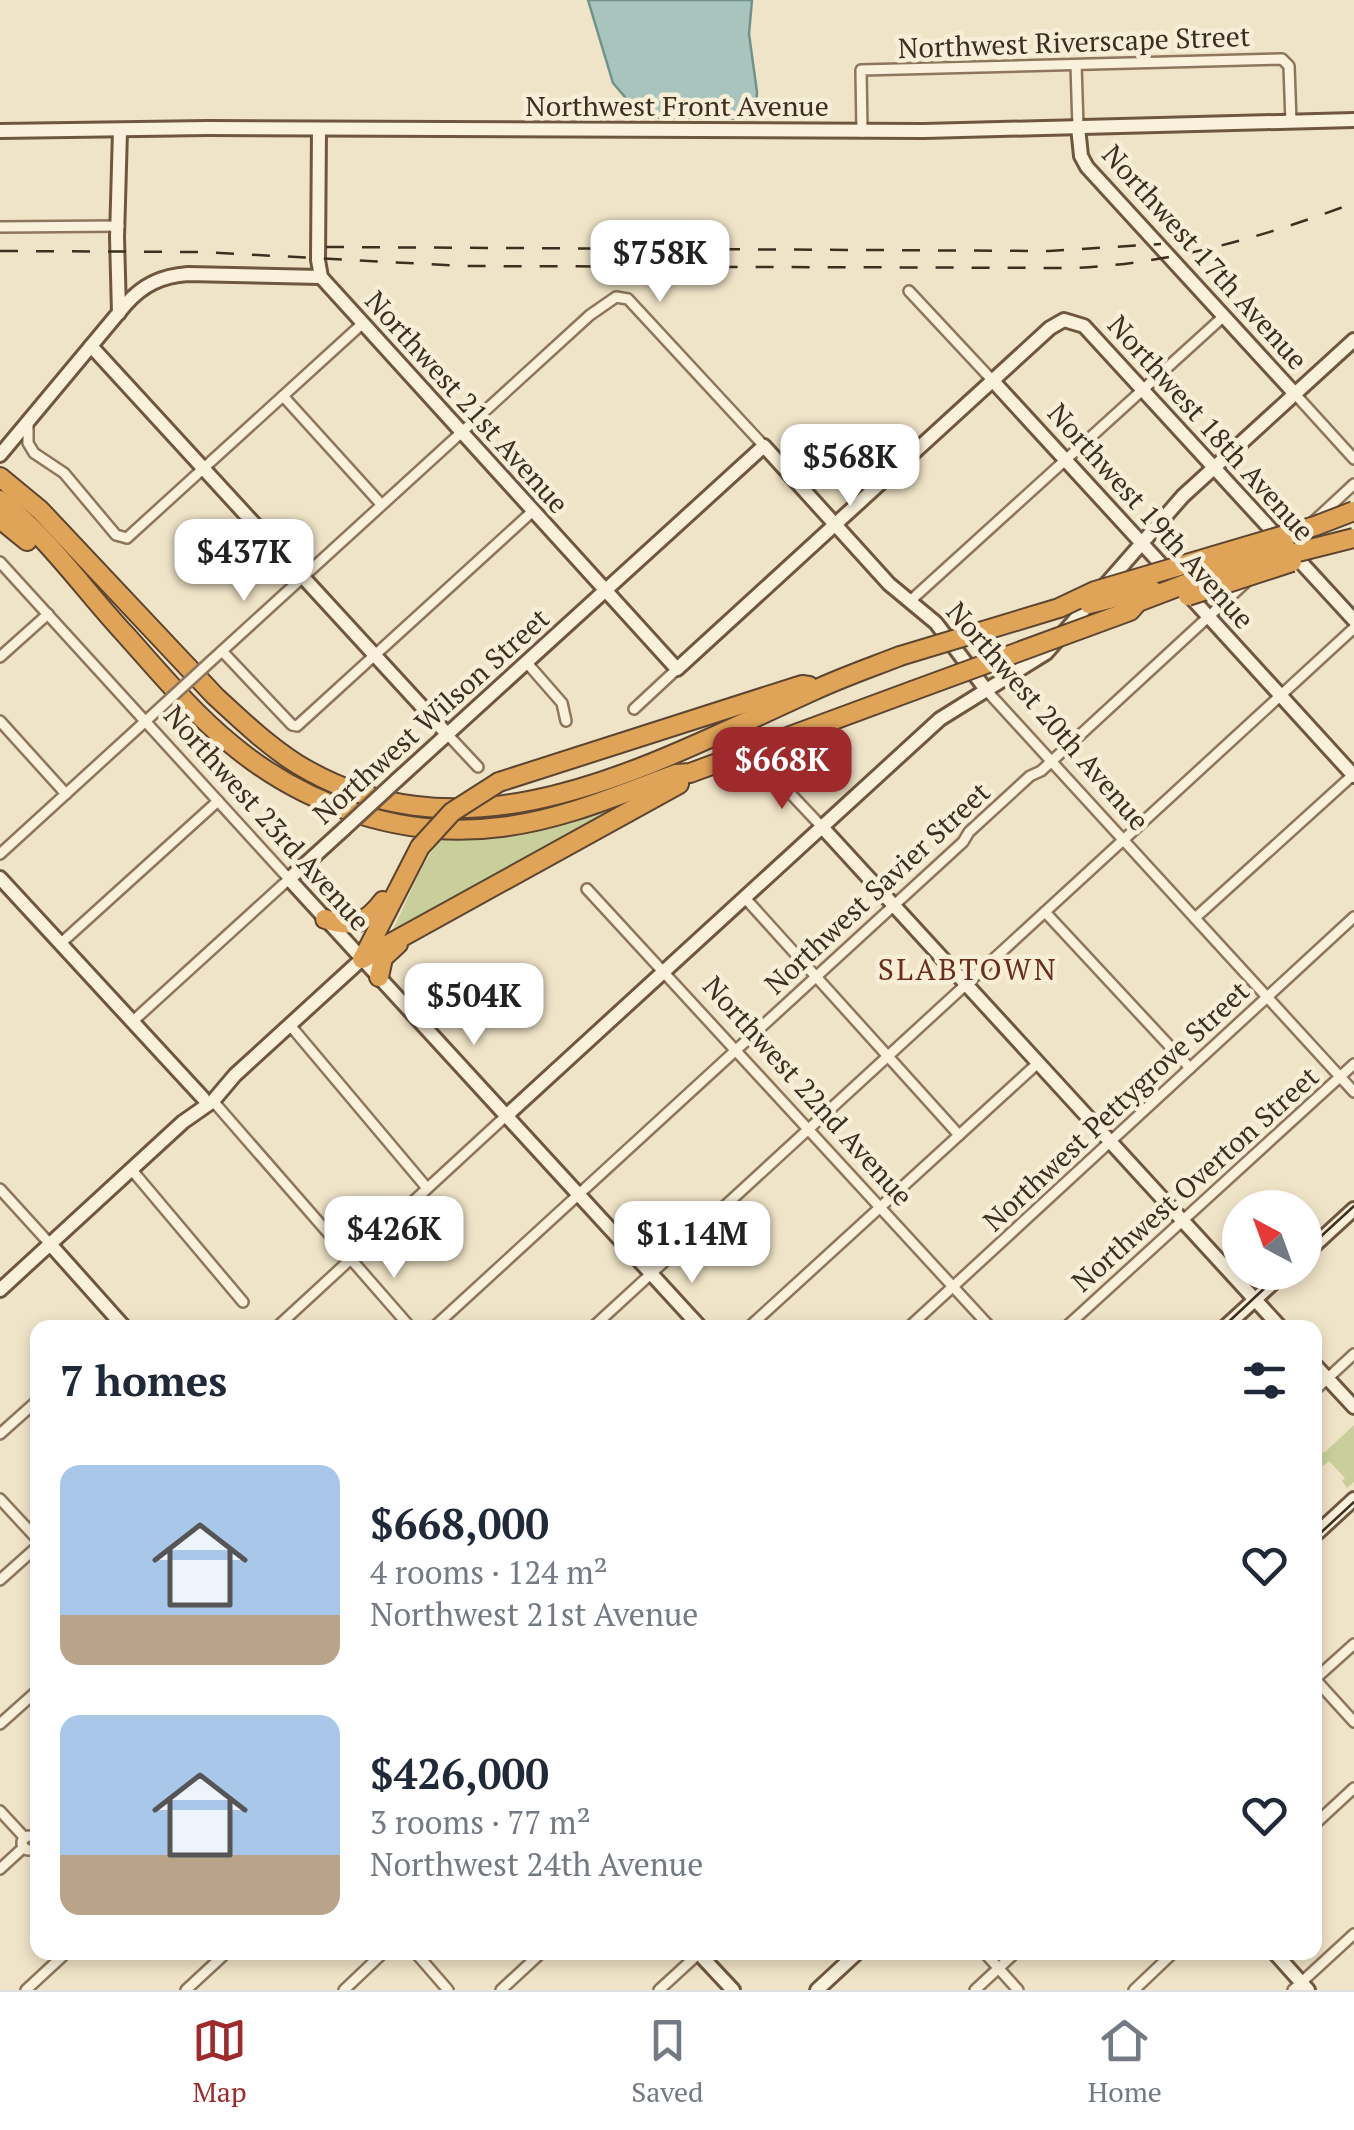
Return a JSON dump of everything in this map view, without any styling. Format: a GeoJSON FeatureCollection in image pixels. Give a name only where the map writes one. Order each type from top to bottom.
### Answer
{"type":"FeatureCollection","features":[{"type":"Feature","properties":{"kind":"highway"},"geometry":{"type":"LineString","coordinates":[[0,477],[40,510],[215,696],[286,756],[321,776],[366,794],[400,803],[480,808],[563,794],[655,760],[900,656],[1354,514]]}},
{"type":"Feature","properties":{"kind":"highway"},"geometry":{"type":"LineString","coordinates":[[0,500],[29,526],[190,705],[232,745],[290,785],[353,812],[432,828],[499,828],[553,817],[676,774],[690,773],[1130,611],[1142,612],[1354,542]]}},
{"type":"Feature","properties":{"kind":"highway"},"geometry":{"type":"LineString","coordinates":[[1130,611],[1138,602],[1231,568],[1354,514]]}},
{"type":"Feature","properties":{"kind":"highway"},"geometry":{"type":"LineString","coordinates":[[0,519],[19,532],[61,576],[80,586]]}},
{"type":"Feature","properties":{"kind":"highway"},"geometry":{"type":"LineString","coordinates":[[1059,608],[1096,603],[1354,542]]}},
{"type":"Feature","properties":{"kind":"highway"},"geometry":{"type":"LineString","coordinates":[[362,959],[420,847],[452,812],[499,782],[802,684],[819,688]]}},
{"type":"Feature","properties":{"kind":"highway"},"geometry":{"type":"LineString","coordinates":[[362,959],[682,782],[690,773]]}},
{"type":"Feature","properties":{"kind":"highway"},"geometry":{"type":"LineString","coordinates":[[325,919],[346,925],[370,917],[408,869]]}},
{"type":"Feature","properties":{"kind":"highway"},"geometry":{"type":"LineString","coordinates":[[379,977],[383,958],[391,949],[477,894]]}},
{"type":"Feature","properties":{"kind":"street","name":"Northwest Riverscape Street"},"geometry":{"type":"LineString","coordinates":[[862,132],[861,70],[1287,60],[1291,122]]}},
{"type":"Feature","properties":{"kind":"street","name":"Northwest 17th Avenue"},"geometry":{"type":"LineString","coordinates":[[1076,65],[1080,156],[1087,167],[1354,459]]}},
{"type":"Feature","properties":{"kind":"street","name":"Northwest Front Avenue"},"geometry":{"type":"LineString","coordinates":[[0,131],[318,128],[862,132],[1354,120]]}},
{"type":"Feature","properties":{"kind":"street"},"geometry":{"type":"LineString","coordinates":[[0,455],[142,288],[173,275],[321,277],[318,128]]}},
{"type":"Feature","properties":{"kind":"street"},"geometry":{"type":"LineString","coordinates":[[118,313],[120,131]]}},
{"type":"Feature","properties":{"kind":"street"},"geometry":{"type":"LineString","coordinates":[[0,227],[118,226]]}},
{"type":"Feature","properties":{"kind":"street","name":"Northwest 21st Avenue"},"geometry":{"type":"LineString","coordinates":[[321,277],[677,669]]}},
{"type":"Feature","properties":{"kind":"street","name":"Northwest 19th Avenue"},"geometry":{"type":"LineString","coordinates":[[909,291],[1354,775]]}},
{"type":"Feature","properties":{"kind":"street","name":"Northwest 20th Avenue"},"geometry":{"type":"LineString","coordinates":[[460,432],[590,315],[616,297],[628,299],[835,525],[946,633],[987,691],[1354,1092]]}},
{"type":"Feature","properties":{"kind":"street"},"geometry":{"type":"LineString","coordinates":[[910,602],[1224,316]]}},
{"type":"Feature","properties":{"kind":"street","name":"Northwest 18th Avenue"},"geometry":{"type":"LineString","coordinates":[[993,380],[1050,328],[1068,320],[1084,326],[1354,620]]}},
{"type":"Feature","properties":{"kind":"street"},"geometry":{"type":"LineString","coordinates":[[29,421],[28,443],[37,455],[56,467],[122,538],[130,535],[362,324]]}},
{"type":"Feature","properties":{"kind":"street"},"geometry":{"type":"LineString","coordinates":[[285,1320],[940,719],[1046,653],[1098,598],[1183,496],[1354,340]]}},
{"type":"Feature","properties":{"kind":"street"},"geometry":{"type":"LineString","coordinates":[[91,346],[478,767]]}},
{"type":"Feature","properties":{"kind":"street"},"geometry":{"type":"LineString","coordinates":[[634,710],[993,380]]}},
{"type":"Feature","properties":{"kind":"street"},"geometry":{"type":"LineString","coordinates":[[283,396],[380,503]]}},
{"type":"Feature","properties":{"kind":"street"},"geometry":{"type":"LineString","coordinates":[[0,854],[460,432]]}},
{"type":"Feature","properties":{"kind":"street","name":"Northwest Wilson Street"},"geometry":{"type":"LineString","coordinates":[[132,1022],[764,446]]}},
{"type":"Feature","properties":{"kind":"street","name":"Northwest Savier Street"},"geometry":{"type":"LineString","coordinates":[[442,1320],[1030,776],[1051,762],[1354,484]]}},
{"type":"Feature","properties":{"kind":"street"},"geometry":{"type":"LineString","coordinates":[[222,651],[297,726],[533,511]]}},
{"type":"Feature","properties":{"kind":"street","name":"Northwest 23rd Avenue"},"geometry":{"type":"LineString","coordinates":[[0,562],[694,1320]]}},
{"type":"Feature","properties":{"kind":"street"},"geometry":{"type":"LineString","coordinates":[[0,657],[48,614]]}},
{"type":"Feature","properties":{"kind":"street"},"geometry":{"type":"LineString","coordinates":[[600,1320],[1354,628]]}},
{"type":"Feature","properties":{"kind":"street"},"geometry":{"type":"LineString","coordinates":[[526,663],[562,703],[566,721]]}},
{"type":"Feature","properties":{"kind":"street"},"geometry":{"type":"LineString","coordinates":[[0,721],[66,794]]}},
{"type":"Feature","properties":{"kind":"street"},"geometry":{"type":"LineString","coordinates":[[758,772],[790,793],[1274,1320]]}},
{"type":"Feature","properties":{"kind":"street"},"geometry":{"type":"LineString","coordinates":[[1196,918],[1354,775]]}},
{"type":"Feature","properties":{"kind":"street"},"geometry":{"type":"LineString","coordinates":[[60,944],[218,802]]}},
{"type":"Feature","properties":{"kind":"street"},"geometry":{"type":"LineString","coordinates":[[0,878],[208,1100],[404,1320]]}},
{"type":"Feature","properties":{"kind":"street","name":"Northwest 22nd Avenue"},"geometry":{"type":"LineString","coordinates":[[587,889],[985,1320]]}},
{"type":"Feature","properties":{"kind":"street"},"geometry":{"type":"LineString","coordinates":[[745,898],[959,1136]]}},
{"type":"Feature","properties":{"kind":"street"},"geometry":{"type":"LineString","coordinates":[[1044,912],[1190,1068]]}},
{"type":"Feature","properties":{"kind":"street","name":"Northwest Pettygrove Street"},"geometry":{"type":"LineString","coordinates":[[917,1320],[1354,918]]}},
{"type":"Feature","properties":{"kind":"street"},"geometry":{"type":"LineString","coordinates":[[0,1290],[362,959]]}},
{"type":"Feature","properties":{"kind":"street"},"geometry":{"type":"LineString","coordinates":[[289,1024],[427,1188]]}},
{"type":"Feature","properties":{"kind":"street"},"geometry":{"type":"LineString","coordinates":[[757,1320],[1038,1063]]}},
{"type":"Feature","properties":{"kind":"street","name":"Northwest Overton Street"},"geometry":{"type":"LineString","coordinates":[[1075,1320],[1354,1064]]}},
{"type":"Feature","properties":{"kind":"street"},"geometry":{"type":"LineString","coordinates":[[131,1170],[243,1302]]}},
{"type":"Feature","properties":{"kind":"street"},"geometry":{"type":"LineString","coordinates":[[0,1189],[116,1320]]}},
{"type":"Feature","properties":{"kind":"street"},"geometry":{"type":"LineString","coordinates":[[1322,1238],[1354,1209]]}},
{"type":"Feature","properties":{"kind":"street"},"geometry":{"type":"LineString","coordinates":[[1233,1320],[1265,1290]]}},
{"type":"Feature","properties":{"kind":"street"},"geometry":{"type":"LineString","coordinates":[[1322,1384],[1354,1354]]}},
{"type":"Feature","properties":{"kind":"street"},"geometry":{"type":"LineString","coordinates":[[1322,1372],[1354,1407]]}},
{"type":"Feature","properties":{"kind":"street"},"geometry":{"type":"LineString","coordinates":[[0,1434],[30,1407]]}},
{"type":"Feature","properties":{"kind":"street"},"geometry":{"type":"LineString","coordinates":[[0,1498],[30,1533]]}},
{"type":"Feature","properties":{"kind":"street"},"geometry":{"type":"LineString","coordinates":[[1322,1528],[1354,1499]]}},
{"type":"Feature","properties":{"kind":"street"},"geometry":{"type":"LineString","coordinates":[[0,1580],[30,1550]]}},
{"type":"Feature","properties":{"kind":"street"},"geometry":{"type":"LineString","coordinates":[[1322,1673],[1354,1644]]}},
{"type":"Feature","properties":{"kind":"street"},"geometry":{"type":"LineString","coordinates":[[1322,1687],[1354,1722]]}},
{"type":"Feature","properties":{"kind":"street"},"geometry":{"type":"LineString","coordinates":[[0,1724],[30,1697]]}},
{"type":"Feature","properties":{"kind":"street"},"geometry":{"type":"LineString","coordinates":[[1322,1818],[1354,1788]]}},
{"type":"Feature","properties":{"kind":"street"},"geometry":{"type":"LineString","coordinates":[[0,1811],[30,1841]]}},
{"type":"Feature","properties":{"kind":"street"},"geometry":{"type":"LineString","coordinates":[[0,1869],[30,1845]]}},
{"type":"Feature","properties":{"kind":"street"},"geometry":{"type":"LineString","coordinates":[[1280,1960],[1301,1987],[1354,1934]]}},
{"type":"Feature","properties":{"kind":"street"},"geometry":{"type":"LineString","coordinates":[[26,1990],[59,1960]]}},
{"type":"Feature","properties":{"kind":"street"},"geometry":{"type":"LineString","coordinates":[[186,1990],[218,1960]]}},
{"type":"Feature","properties":{"kind":"street"},"geometry":{"type":"LineString","coordinates":[[344,1990],[376,1960]]}},
{"type":"Feature","properties":{"kind":"street"},"geometry":{"type":"LineString","coordinates":[[421,1960],[448,1990]]}},
{"type":"Feature","properties":{"kind":"street"},"geometry":{"type":"LineString","coordinates":[[502,1990],[534,1960]]}},
{"type":"Feature","properties":{"kind":"street"},"geometry":{"type":"LineString","coordinates":[[659,1990],[693,1960]]}},
{"type":"Feature","properties":{"kind":"street"},"geometry":{"type":"LineString","coordinates":[[704,1960],[733,1990]]}},
{"type":"Feature","properties":{"kind":"street"},"geometry":{"type":"LineString","coordinates":[[817,1990],[849,1960]]}},
{"type":"Feature","properties":{"kind":"street"},"geometry":{"type":"LineString","coordinates":[[991,1960],[1018,1990]]}},
{"type":"Feature","properties":{"kind":"street"},"geometry":{"type":"LineString","coordinates":[[974,1990],[1007,1960]]}},
{"type":"Feature","properties":{"kind":"street"},"geometry":{"type":"LineString","coordinates":[[1134,1990],[1166,1960]]}},
{"type":"Feature","properties":{"kind":"green space"},"geometry":{"type":"Polygon","coordinates":[[[611,809],[388,938],[425,862],[441,839],[528,830],[611,809]]]}},
{"type":"Feature","properties":{"kind":"green space"},"geometry":{"type":"Polygon","coordinates":[[[1354,1425],[1354,1482],[1347,1488],[1342,1481],[1345,1478],[1329,1461],[1322,1465],[1324,1453],[1354,1425]]]}},
{"type":"Feature","properties":{"kind":"water"},"geometry":{"type":"Polygon","coordinates":[[[588,0],[752,0],[749,34],[757,92],[755,119],[642,117],[613,83],[588,0]]]}},
{"type":"Feature","properties":{"kind":"tram line"},"geometry":{"type":"LineString","coordinates":[[1322,1235],[1354,1206]]}},
{"type":"Feature","properties":{"kind":"tram line"},"geometry":{"type":"LineString","coordinates":[[1231,1320],[1263,1290]]}},
{"type":"Feature","properties":{"kind":"tram line"},"geometry":{"type":"LineString","coordinates":[[1322,1532],[1354,1502]]}},
{"type":"Feature","properties":{"kind":"railway"},"geometry":{"type":"LineString","coordinates":[[0,251],[202,252],[463,266],[1076,268],[1148,261],[1218,246],[1354,203]]}},
{"type":"Feature","properties":{"kind":"railway"},"geometry":{"type":"LineString","coordinates":[[326,247],[1049,251],[1161,244]]}},
{"type":"Feature","properties":{"kind":"district","name":"SLABTOWN"},"geometry":{"type":"Point","coordinates":[968,970]}}]}
